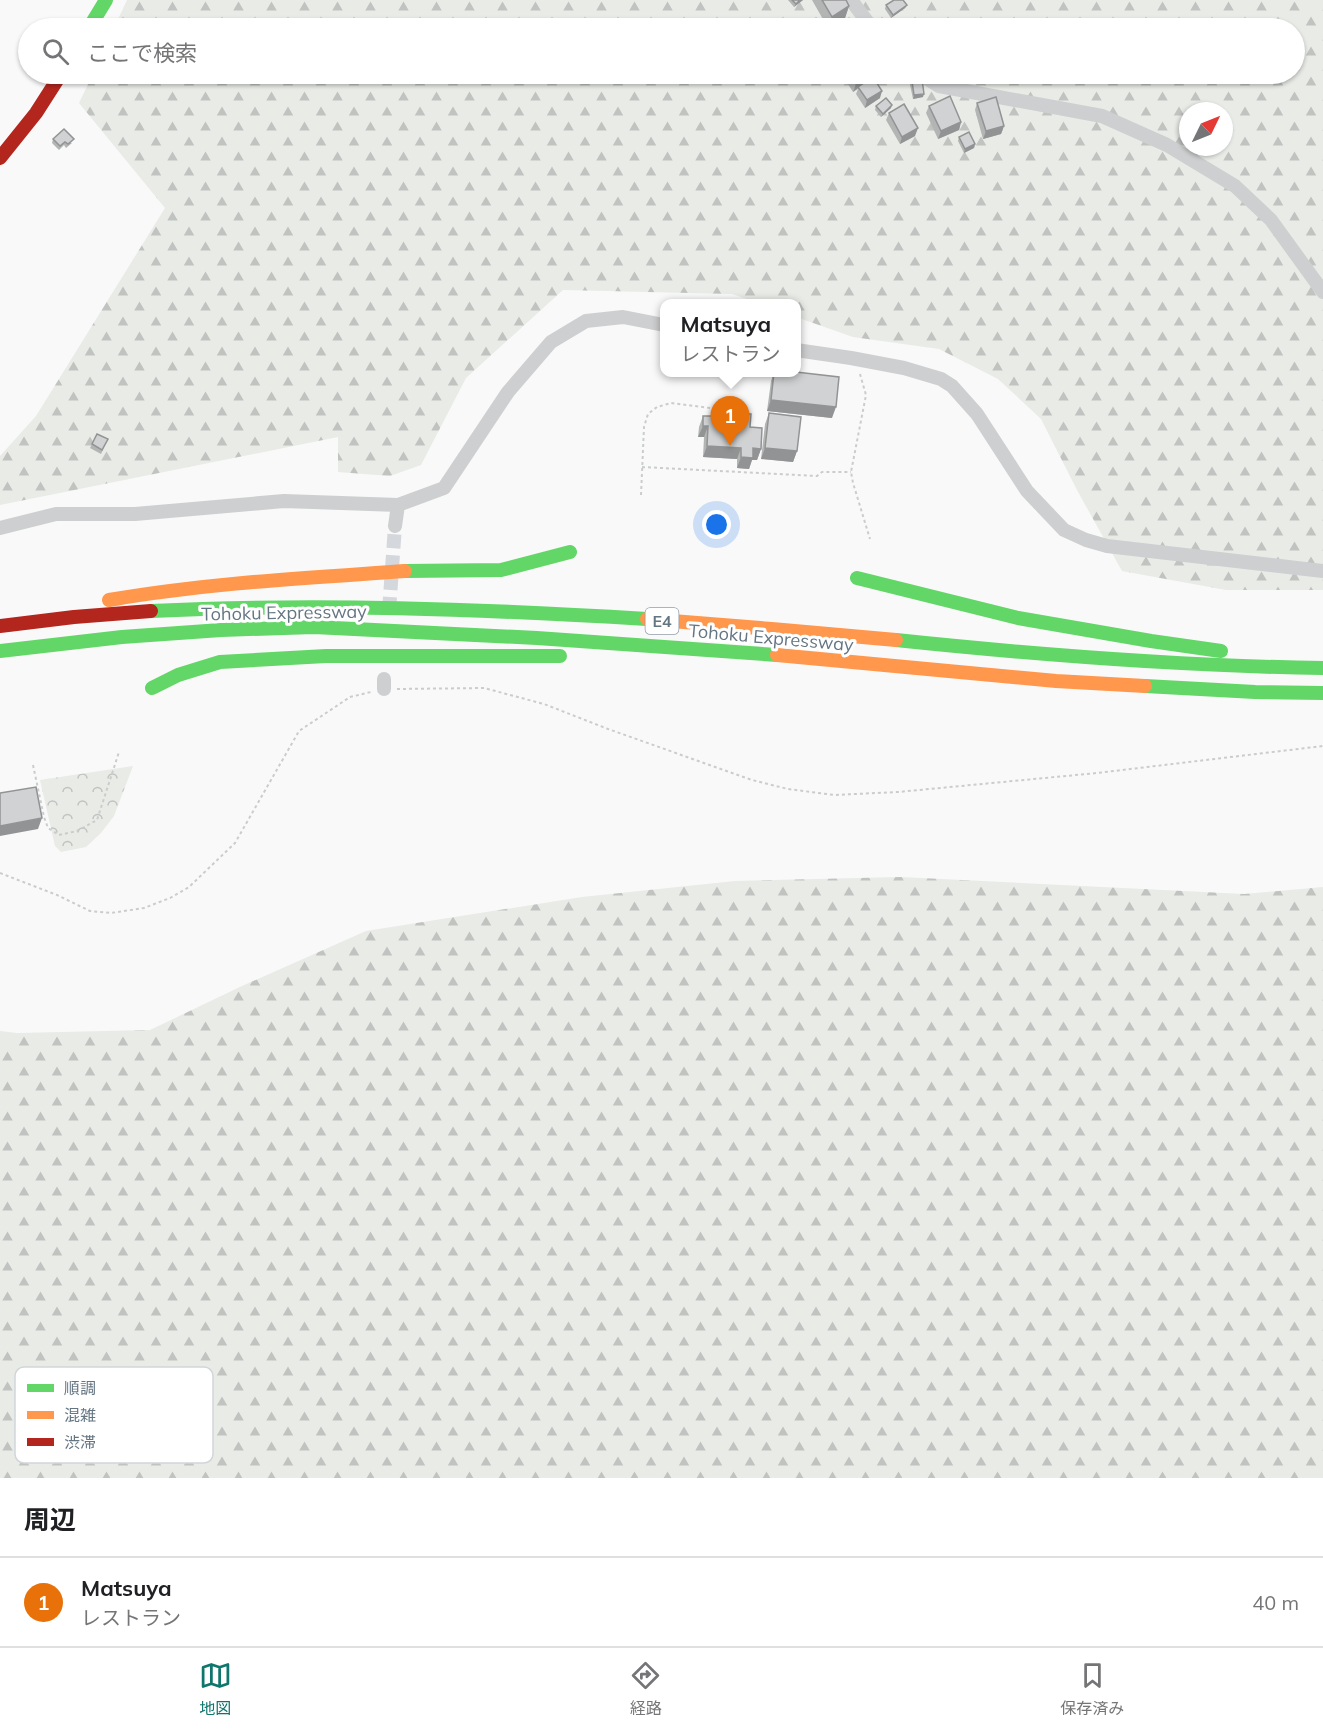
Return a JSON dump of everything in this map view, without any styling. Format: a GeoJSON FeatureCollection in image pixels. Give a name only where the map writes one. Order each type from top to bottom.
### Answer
{"type":"FeatureCollection","features":[{"type":"Feature","properties":{"kind":"main road"},"geometry":{"type":"LineString","coordinates":[[95,18],[106,0]]}},
{"type":"Feature","properties":{"kind":"main road"},"geometry":{"type":"LineString","coordinates":[[0,158],[36,113],[55,84]]}},
{"type":"Feature","properties":{"kind":"main road"},"geometry":{"type":"LineString","coordinates":[[0,621],[138,595],[248,582],[412,571],[501,570],[570,552]]}},
{"type":"Feature","properties":{"kind":"main road"},"geometry":{"type":"LineString","coordinates":[[857,578],[1018,618],[1323,667]]}},
{"type":"Feature","properties":{"kind":"main road","name":"Tohoku Expressway"},"geometry":{"type":"LineString","coordinates":[[0,626],[120,614],[218,608],[313,605],[404,607],[698,623],[1156,663],[1255,668],[1323,667]]}},
{"type":"Feature","properties":{"kind":"main road","name":"Tohoku Expressway"},"geometry":{"type":"LineString","coordinates":[[0,651],[122,637],[220,630],[314,627],[537,638],[788,656],[1056,681],[1255,692],[1323,693]]}},
{"type":"Feature","properties":{"kind":"main road"},"geometry":{"type":"LineString","coordinates":[[152,688],[178,675],[220,662],[326,656],[575,656]]}},
{"type":"Feature","properties":{"kind":"main road"},"geometry":{"type":"LineString","coordinates":[[598,656],[788,656]]}},
{"type":"Feature","properties":{"kind":"street"},"geometry":{"type":"LineString","coordinates":[[851,0],[864,18]]}},
{"type":"Feature","properties":{"kind":"street"},"geometry":{"type":"LineString","coordinates":[[936,84],[1102,116],[1167,145],[1235,186],[1271,220],[1323,292]]}},
{"type":"Feature","properties":{"kind":"street"},"geometry":{"type":"LineString","coordinates":[[0,528],[56,514],[135,514],[284,501],[398,505],[444,488],[508,392],[551,342],[586,321],[623,317],[660,324]]}},
{"type":"Feature","properties":{"kind":"street"},"geometry":{"type":"LineString","coordinates":[[801,351],[904,368],[941,379],[952,386],[977,414],[1027,491],[1064,530],[1086,540],[1107,546],[1323,571]]}},
{"type":"Feature","properties":{"kind":"street"},"geometry":{"type":"LineString","coordinates":[[395,526],[398,505]]}},
{"type":"Feature","properties":{"kind":"path"},"geometry":{"type":"LineString","coordinates":[[853,358],[866,395],[852,472],[853,483],[870,540]]}},
{"type":"Feature","properties":{"kind":"path"},"geometry":{"type":"LineString","coordinates":[[641,495],[644,427],[648,414],[657,407],[671,403],[749,413]]}},
{"type":"Feature","properties":{"kind":"path"},"geometry":{"type":"LineString","coordinates":[[642,467],[817,476],[822,472],[852,472]]}},
{"type":"Feature","properties":{"kind":"path"},"geometry":{"type":"LineString","coordinates":[[0,873],[57,895],[90,911],[111,913],[144,908],[170,898],[189,887],[235,843],[299,731],[350,697],[384,684],[484,688],[544,704],[752,780],[788,789],[834,795],[898,792],[1323,746]]}},
{"type":"Feature","properties":{"kind":"path"},"geometry":{"type":"LineString","coordinates":[[33,765],[44,818],[48,828],[59,835],[77,831],[97,820],[119,752]]}},
{"type":"Feature","properties":{"kind":"green space"},"geometry":{"type":"Polygon","coordinates":[[[127,0],[1323,0],[1323,590],[1226,590],[1122,571],[1041,419],[998,379],[939,349],[853,337],[801,319],[801,299],[747,299],[732,294],[563,290],[466,378],[421,465],[390,476],[338,472],[338,437],[0,505],[0,456],[36,416],[165,208],[79,103],[88,84],[1305,84],[1305,18],[119,18],[127,0]]]}},
{"type":"Feature","properties":{"kind":"green space"},"geometry":{"type":"Polygon","coordinates":[[[133,766],[114,816],[101,833],[86,847],[61,852],[55,846],[40,780],[133,766]]]}},
{"type":"Feature","properties":{"kind":"green space"},"geometry":{"type":"Polygon","coordinates":[[[901,877],[1244,894],[1323,887],[1323,1478],[0,1478],[0,1031],[17,1033],[150,1030],[366,931],[582,897],[735,881],[901,877]]]}},
{"type":"Feature","properties":{"kind":"building"},"geometry":{"type":"Polygon","coordinates":[[[822,0],[846,0],[849,6],[832,17],[822,0]]]}},
{"type":"Feature","properties":{"kind":"building"},"geometry":{"type":"Polygon","coordinates":[[[894,0],[903,0],[907,5],[893,15],[886,5],[894,0]]]}},
{"type":"Feature","properties":{"kind":"building"},"geometry":{"type":"Polygon","coordinates":[[[862,84],[878,84],[882,91],[867,100],[858,87],[862,84]]]}},
{"type":"Feature","properties":{"kind":"building"},"geometry":{"type":"Polygon","coordinates":[[[912,84],[923,84],[924,94],[914,95],[912,84]]]}},
{"type":"Feature","properties":{"kind":"building"},"geometry":{"type":"Polygon","coordinates":[[[950,96],[961,122],[941,131],[929,106],[950,96]]]}},
{"type":"Feature","properties":{"kind":"building"},"geometry":{"type":"Polygon","coordinates":[[[996,97],[1004,126],[986,131],[977,103],[996,97]]]}},
{"type":"Feature","properties":{"kind":"building"},"geometry":{"type":"Polygon","coordinates":[[[886,98],[892,105],[883,114],[876,106],[886,98]]]}},
{"type":"Feature","properties":{"kind":"building"},"geometry":{"type":"Polygon","coordinates":[[[904,104],[918,128],[902,137],[889,113],[904,104]]]}},
{"type":"Feature","properties":{"kind":"building"},"geometry":{"type":"Polygon","coordinates":[[[64,129],[74,139],[60,146],[53,139],[64,129]]]}},
{"type":"Feature","properties":{"kind":"building"},"geometry":{"type":"Polygon","coordinates":[[[969,132],[975,144],[965,149],[959,137],[969,132]]]}},
{"type":"Feature","properties":{"kind":"building"},"geometry":{"type":"Polygon","coordinates":[[[801,373],[839,377],[836,407],[771,400],[773,377],[801,377],[801,373]]]}},
{"type":"Feature","properties":{"kind":"building"},"geometry":{"type":"Polygon","coordinates":[[[715,410],[751,414],[750,427],[762,428],[761,449],[753,448],[753,458],[741,457],[741,448],[707,446],[708,426],[703,426],[703,416],[714,416],[715,410]]]}},
{"type":"Feature","properties":{"kind":"building"},"geometry":{"type":"Polygon","coordinates":[[[769,413],[801,417],[797,451],[765,448],[769,413]]]}},
{"type":"Feature","properties":{"kind":"building"},"geometry":{"type":"Polygon","coordinates":[[[97,434],[108,439],[102,450],[92,444],[97,434]]]}},
{"type":"Feature","properties":{"kind":"building"},"geometry":{"type":"Polygon","coordinates":[[[36,787],[42,818],[0,826],[0,793],[36,787]]]}},
{"type":"Feature","properties":{"kind":"tunnel"},"geometry":{"type":"LineString","coordinates":[[389,611],[395,526]]}},
{"type":"Feature","properties":{"kind":"traffic: fast"},"geometry":{"type":"LineString","coordinates":[[95,18],[106,0]]}},
{"type":"Feature","properties":{"kind":"traffic: fast"},"geometry":{"type":"LineString","coordinates":[[405,571],[501,570],[570,552]]}},
{"type":"Feature","properties":{"kind":"traffic: fast"},"geometry":{"type":"LineString","coordinates":[[857,578],[1018,618],[1221,651]]}},
{"type":"Feature","properties":{"kind":"traffic: fast"},"geometry":{"type":"LineString","coordinates":[[151,611],[337,607],[523,612],[647,619]]}},
{"type":"Feature","properties":{"kind":"traffic: fast"},"geometry":{"type":"LineString","coordinates":[[0,651],[122,637],[221,630],[314,627],[537,638],[777,655]]}},
{"type":"Feature","properties":{"kind":"traffic: fast"},"geometry":{"type":"LineString","coordinates":[[896,640],[1109,659],[1323,668]]}},
{"type":"Feature","properties":{"kind":"traffic: fast"},"geometry":{"type":"LineString","coordinates":[[152,688],[178,675],[220,662],[326,656],[560,656]]}},
{"type":"Feature","properties":{"kind":"traffic: fast"},"geometry":{"type":"LineString","coordinates":[[1145,686],[1323,693]]}},
{"type":"Feature","properties":{"kind":"traffic: slow"},"geometry":{"type":"LineString","coordinates":[[109,600],[220,585],[405,571]]}},
{"type":"Feature","properties":{"kind":"traffic: slow"},"geometry":{"type":"LineString","coordinates":[[647,619],[896,640]]}},
{"type":"Feature","properties":{"kind":"traffic: slow"},"geometry":{"type":"LineString","coordinates":[[777,655],[1056,681],[1145,686]]}},
{"type":"Feature","properties":{"kind":"traffic: jam"},"geometry":{"type":"LineString","coordinates":[[0,158],[36,113],[55,84]]}},
{"type":"Feature","properties":{"kind":"traffic: jam"},"geometry":{"type":"LineString","coordinates":[[0,626],[151,611]]}},
{"type":"Feature","properties":{"kind":"place","name":"Matsuya"},"geometry":{"type":"Point","coordinates":[730,446]}}]}
